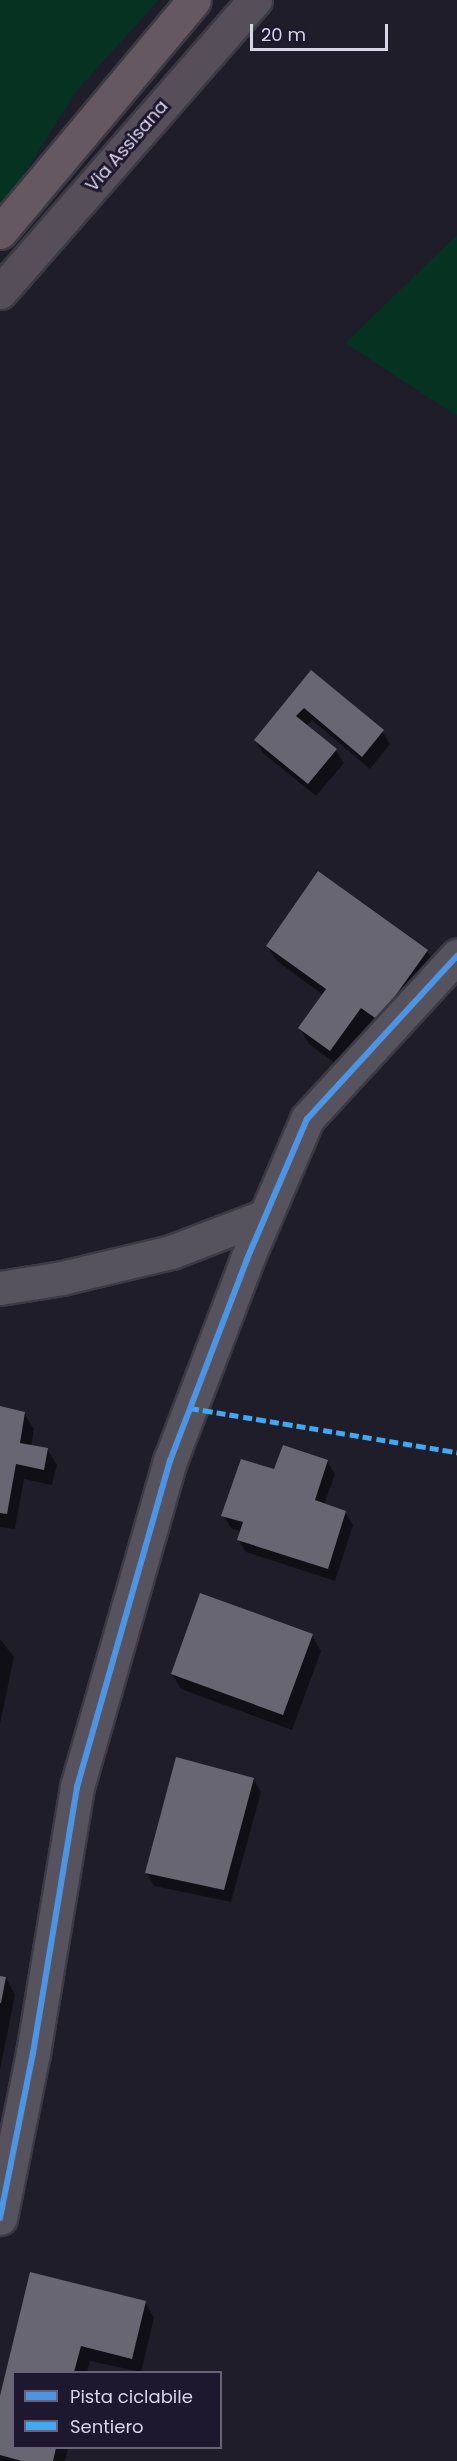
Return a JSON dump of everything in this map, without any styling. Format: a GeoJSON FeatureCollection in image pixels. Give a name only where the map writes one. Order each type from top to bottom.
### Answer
{"type":"FeatureCollection","features":[{"type":"Feature","properties":{"kind":"highway"},"geometry":{"type":"LineString","coordinates":[[0,232],[194,0]]}},
{"type":"Feature","properties":{"kind":"main road","name":"Via Assisana"},"geometry":{"type":"LineString","coordinates":[[0,292],[255,0]]}},
{"type":"Feature","properties":{"kind":"street"},"geometry":{"type":"LineString","coordinates":[[0,2218],[33,2053],[77,1787],[170,1461],[265,1216],[307,1119],[457,956]]}},
{"type":"Feature","properties":{"kind":"street"},"geometry":{"type":"LineString","coordinates":[[0,1288],[62,1278],[171,1252],[265,1216]]}},
{"type":"Feature","properties":{"kind":"green space"},"geometry":{"type":"Polygon","coordinates":[[[0,0],[159,0],[78,89],[0,212],[0,0]]]}},
{"type":"Feature","properties":{"kind":"green space"},"geometry":{"type":"Polygon","coordinates":[[[457,235],[457,416],[345,343],[457,235]]]}},
{"type":"Feature","properties":{"kind":"building"},"geometry":{"type":"Polygon","coordinates":[[[311,670],[384,730],[362,757],[304,708],[296,716],[337,749],[308,784],[254,740],[311,670]]]}},
{"type":"Feature","properties":{"kind":"building"},"geometry":{"type":"Polygon","coordinates":[[[318,871],[428,950],[378,1020],[361,1008],[330,1051],[298,1028],[326,989],[266,946],[318,871]]]}},
{"type":"Feature","properties":{"kind":"building"},"geometry":{"type":"Polygon","coordinates":[[[0,1406],[25,1412],[20,1443],[48,1448],[44,1470],[16,1464],[7,1514],[0,1513],[0,1406]]]}},
{"type":"Feature","properties":{"kind":"building"},"geometry":{"type":"Polygon","coordinates":[[[283,1445],[328,1460],[315,1500],[346,1511],[328,1569],[237,1540],[243,1522],[221,1516],[241,1459],[274,1469],[283,1445]]]}},
{"type":"Feature","properties":{"kind":"building"},"geometry":{"type":"Polygon","coordinates":[[[200,1593],[313,1634],[283,1715],[171,1674],[200,1593]]]}},
{"type":"Feature","properties":{"kind":"building"},"geometry":{"type":"Polygon","coordinates":[[[176,1757],[254,1778],[224,1890],[145,1873],[176,1757]]]}},
{"type":"Feature","properties":{"kind":"building"},"geometry":{"type":"Polygon","coordinates":[[[0,1976],[6,1977],[1,2003],[0,2003],[0,1976]]]}},
{"type":"Feature","properties":{"kind":"building"},"geometry":{"type":"Polygon","coordinates":[[[30,2272],[146,2301],[132,2359],[81,2346],[74,2371],[12,2371],[12,2449],[56,2449],[53,2461],[22,2461],[0,2455],[0,2396],[30,2272]]]}},
{"type":"Feature","properties":{"kind":"marked path"},"geometry":{"type":"LineString","coordinates":[[190,1408],[457,1452]]}},
{"type":"Feature","properties":{"kind":"cycle path"},"geometry":{"type":"LineString","coordinates":[[0,2218],[33,2053],[77,1787],[170,1461],[247,1259],[307,1119],[457,956]]}}]}
